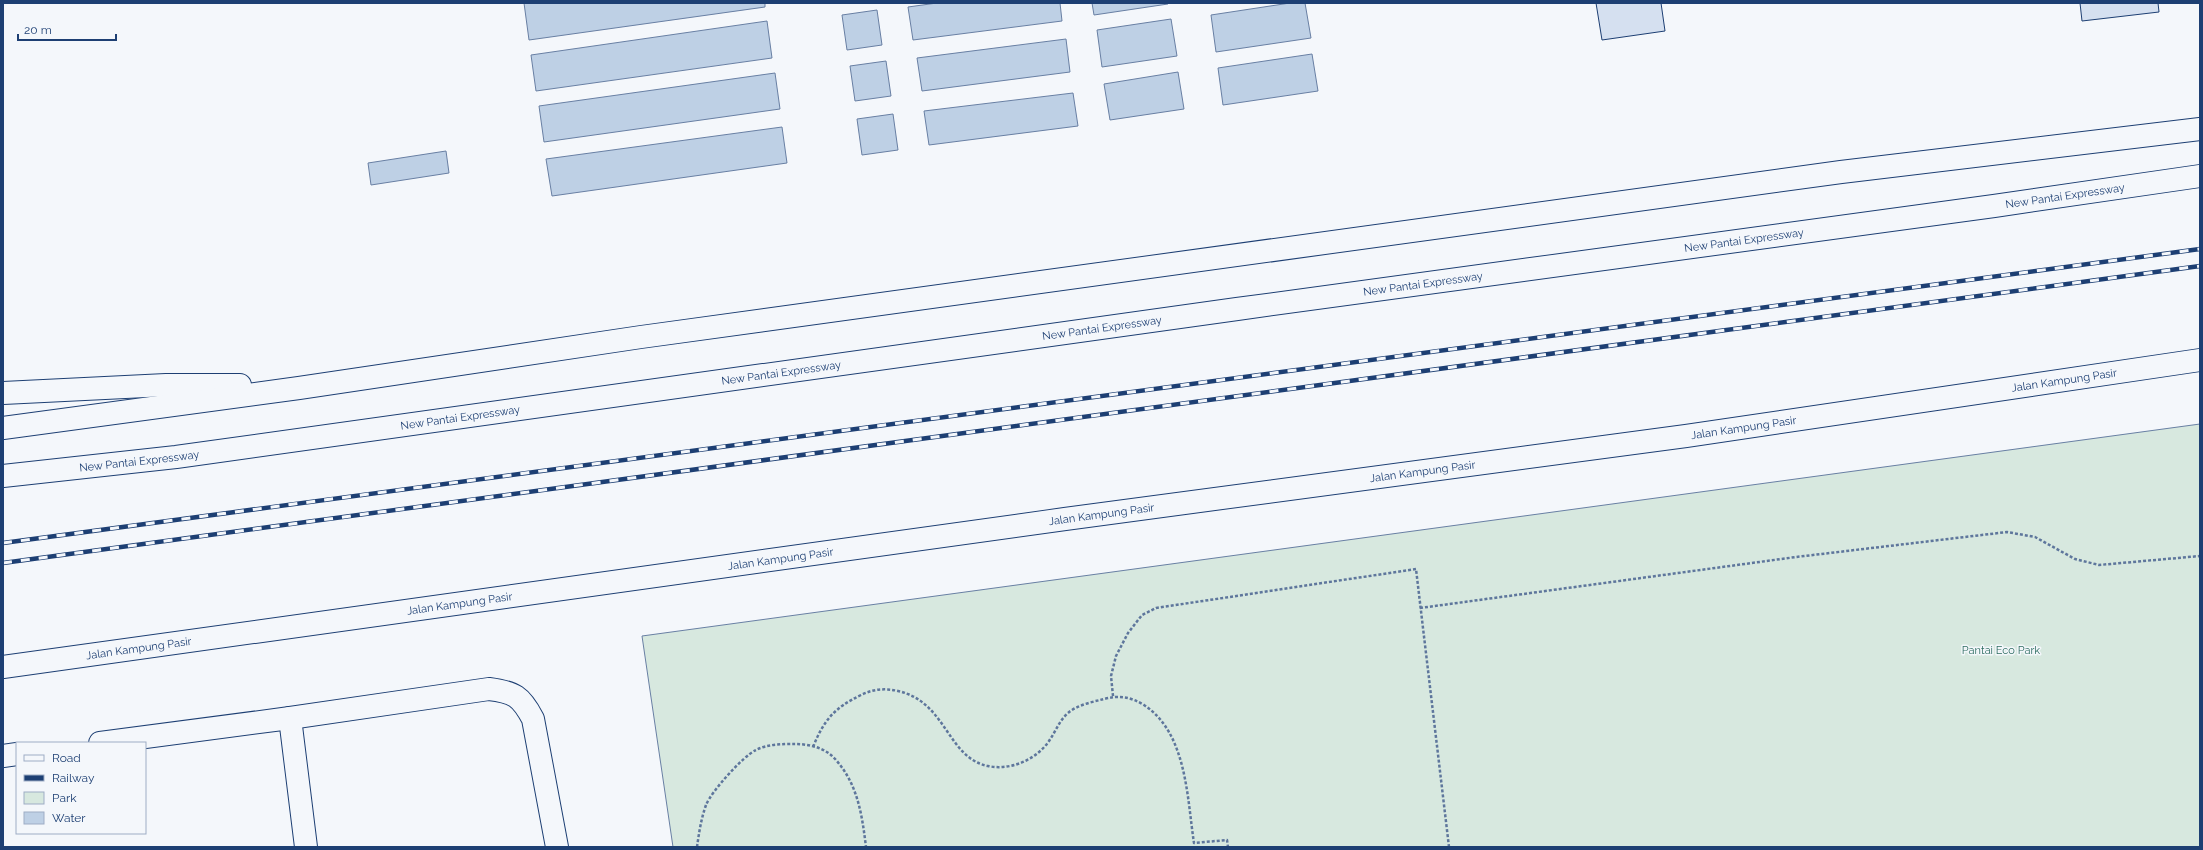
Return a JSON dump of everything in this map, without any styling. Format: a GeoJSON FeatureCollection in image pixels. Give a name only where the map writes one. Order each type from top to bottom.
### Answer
{"type":"FeatureCollection","features":[{"type":"Feature","properties":{"kind":"main road"},"geometry":{"type":"LineString","coordinates":[[3,428],[299,388],[641,337],[1841,172],[2200,130]]}},
{"type":"Feature","properties":{"kind":"main road","name":"New Pantai Expressway"},"geometry":{"type":"LineString","coordinates":[[3,476],[176,457],[1244,308],[1994,206],[2200,176]]}},
{"type":"Feature","properties":{"kind":"main road","name":"Jalan Kampung Pasir"},"geometry":{"type":"LineString","coordinates":[[3,667],[1065,519],[1678,437],[2200,360]]}},
{"type":"Feature","properties":{"kind":"main road"},"geometry":{"type":"LineString","coordinates":[[3,393],[166,385],[241,385],[299,388]]}},
{"type":"Feature","properties":{"kind":"main road"},"geometry":{"type":"LineString","coordinates":[[108,742],[290,718],[489,689],[513,694],[524,702],[533,719],[537,732],[557,847]]}},
{"type":"Feature","properties":{"kind":"main road"},"geometry":{"type":"LineString","coordinates":[[290,718],[306,847]]}},
{"type":"Feature","properties":{"kind":"main road"},"geometry":{"type":"LineString","coordinates":[[3,756],[16,754]]}},
{"type":"Feature","properties":{"kind":"path"},"geometry":{"type":"LineString","coordinates":[[1420,608],[1796,557],[2007,532],[2035,537],[2075,559],[2099,566],[2200,556]]}},
{"type":"Feature","properties":{"kind":"path"},"geometry":{"type":"LineString","coordinates":[[1113,696],[1111,676],[1116,656],[1128,633],[1142,615],[1156,608],[1416,569],[1449,847]]}},
{"type":"Feature","properties":{"kind":"path"},"geometry":{"type":"LineString","coordinates":[[813,747],[822,725],[833,712],[872,690],[890,690],[910,694],[923,702],[937,714],[958,746],[969,757],[988,766],[1004,766],[1022,762],[1038,754],[1050,740],[1058,724],[1069,712],[1085,704],[1113,696],[1133,699],[1152,710],[1169,732],[1178,751],[1194,843],[1227,840],[1228,847]]}},
{"type":"Feature","properties":{"kind":"path"},"geometry":{"type":"LineString","coordinates":[[697,847],[699,830],[706,804],[743,758],[757,749],[781,744],[802,744],[821,748],[835,759],[851,781],[862,811],[866,847]]}},
{"type":"Feature","properties":{"kind":"green space","name":"Pantai Eco Park"},"geometry":{"type":"Polygon","coordinates":[[[2200,424],[2200,847],[673,847],[642,636],[2200,424]]]}},
{"type":"Feature","properties":{"kind":"water"},"geometry":{"type":"Polygon","coordinates":[[[524,3],[765,3],[765,7],[529,40],[524,3]]]}},
{"type":"Feature","properties":{"kind":"water"},"geometry":{"type":"Polygon","coordinates":[[[937,3],[1060,3],[1062,21],[913,40],[908,7],[937,3]]]}},
{"type":"Feature","properties":{"kind":"water"},"geometry":{"type":"Polygon","coordinates":[[[1092,3],[1168,3],[1168,4],[1094,15],[1092,3]]]}},
{"type":"Feature","properties":{"kind":"water"},"geometry":{"type":"Polygon","coordinates":[[[1290,3],[1305,3],[1311,38],[1216,52],[1211,15],[1290,3]]]}},
{"type":"Feature","properties":{"kind":"water"},"geometry":{"type":"Polygon","coordinates":[[[877,10],[882,45],[847,50],[842,15],[877,10]]]}},
{"type":"Feature","properties":{"kind":"water"},"geometry":{"type":"Polygon","coordinates":[[[1171,19],[1177,56],[1102,67],[1097,30],[1171,19]]]}},
{"type":"Feature","properties":{"kind":"water"},"geometry":{"type":"Polygon","coordinates":[[[767,21],[772,58],[536,91],[531,55],[767,21]]]}},
{"type":"Feature","properties":{"kind":"water"},"geometry":{"type":"Polygon","coordinates":[[[1066,39],[1070,72],[922,91],[917,58],[1066,39]]]}},
{"type":"Feature","properties":{"kind":"water"},"geometry":{"type":"Polygon","coordinates":[[[1312,54],[1318,91],[1223,105],[1218,68],[1312,54]]]}},
{"type":"Feature","properties":{"kind":"water"},"geometry":{"type":"Polygon","coordinates":[[[886,61],[891,96],[855,101],[850,66],[886,61]]]}},
{"type":"Feature","properties":{"kind":"water"},"geometry":{"type":"Polygon","coordinates":[[[1178,72],[1184,109],[1110,120],[1104,84],[1178,72]]]}},
{"type":"Feature","properties":{"kind":"water"},"geometry":{"type":"Polygon","coordinates":[[[775,73],[780,109],[544,142],[539,106],[775,73]]]}},
{"type":"Feature","properties":{"kind":"water"},"geometry":{"type":"Polygon","coordinates":[[[1073,93],[1078,126],[929,145],[924,111],[1073,93]]]}},
{"type":"Feature","properties":{"kind":"water"},"geometry":{"type":"Polygon","coordinates":[[[893,114],[898,150],[862,155],[857,119],[893,114]]]}},
{"type":"Feature","properties":{"kind":"water"},"geometry":{"type":"Polygon","coordinates":[[[782,127],[787,163],[552,196],[546,159],[782,127]]]}},
{"type":"Feature","properties":{"kind":"water"},"geometry":{"type":"Polygon","coordinates":[[[446,151],[449,173],[371,185],[368,163],[446,151]]]}},
{"type":"Feature","properties":{"kind":"building"},"geometry":{"type":"Polygon","coordinates":[[[1596,3],[1661,3],[1665,31],[1602,40],[1596,3]]]}},
{"type":"Feature","properties":{"kind":"building"},"geometry":{"type":"Polygon","coordinates":[[[2080,3],[2158,3],[2159,12],[2082,21],[2080,3]]]}},
{"type":"Feature","properties":{"kind":"railway"},"geometry":{"type":"LineString","coordinates":[[3,543],[2200,249]]}},
{"type":"Feature","properties":{"kind":"railway"},"geometry":{"type":"LineString","coordinates":[[3,563],[2200,266]]}}]}
